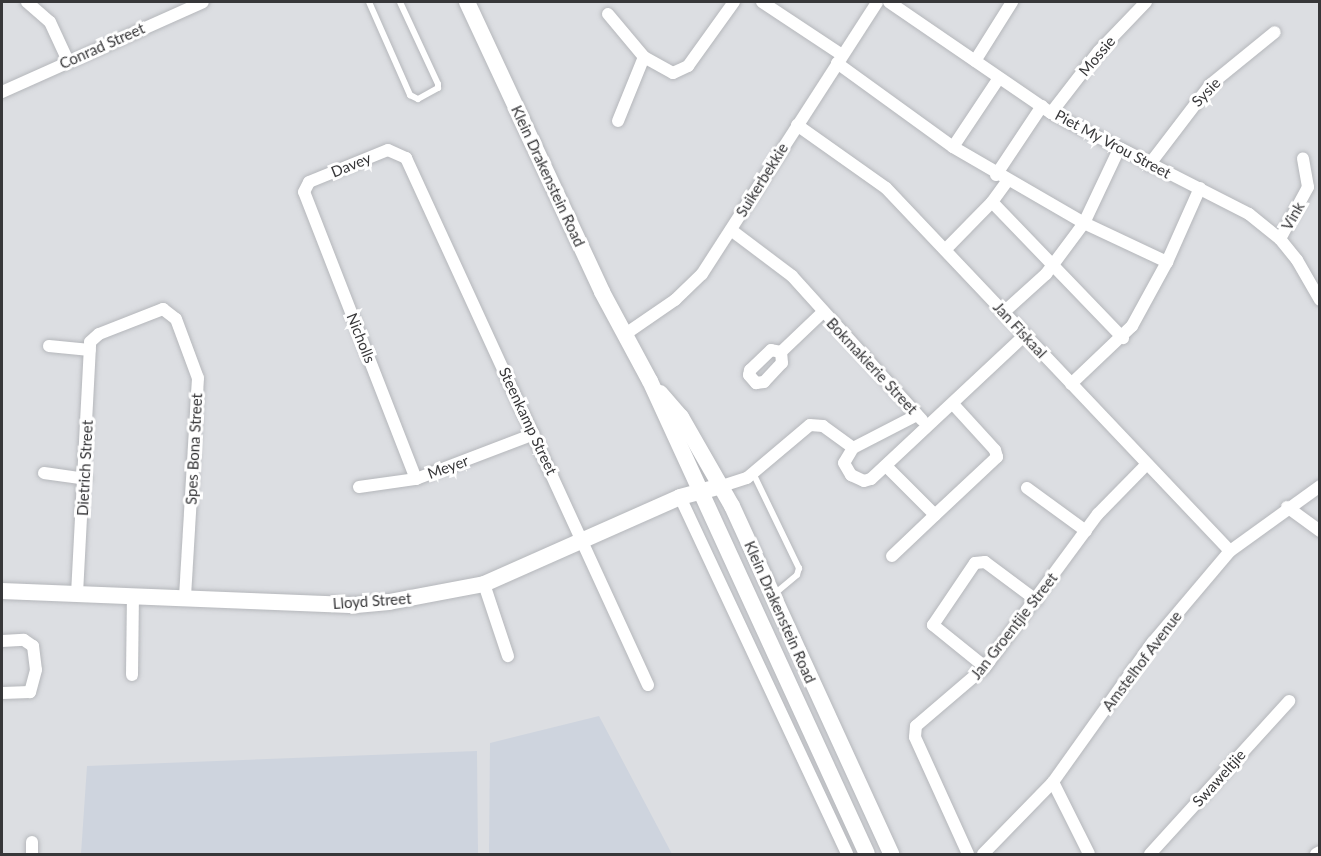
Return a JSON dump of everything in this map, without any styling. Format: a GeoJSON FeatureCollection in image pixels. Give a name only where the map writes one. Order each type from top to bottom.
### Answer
{"type":"FeatureCollection","features":[{"type":"Feature","properties":{"kind":"main road","name":"Klein Drakenstein Road"},"geometry":{"type":"LineString","coordinates":[[467,2],[624,335],[650,381],[867,855]]}},
{"type":"Feature","properties":{"kind":"main road","name":"Klein Drakenstein Road"},"geometry":{"type":"LineString","coordinates":[[650,381],[681,417],[722,486],[891,855]]}},
{"type":"Feature","properties":{"kind":"main road","name":"Lloyd Street"},"geometry":{"type":"LineString","coordinates":[[2,591],[356,605],[484,584],[680,496],[722,486]]}},
{"type":"Feature","properties":{"kind":"street"},"geometry":{"type":"LineString","coordinates":[[27,2],[50,22],[68,61]]}},
{"type":"Feature","properties":{"kind":"street","name":"Conrad Street"},"geometry":{"type":"LineString","coordinates":[[2,92],[203,2]]}},
{"type":"Feature","properties":{"kind":"street"},"geometry":{"type":"LineString","coordinates":[[608,14],[644,57],[667,73],[680,72],[715,32],[734,2]]}},
{"type":"Feature","properties":{"kind":"street"},"geometry":{"type":"LineString","coordinates":[[762,2],[953,147],[1001,178],[1084,223],[1167,262]]}},
{"type":"Feature","properties":{"kind":"street","name":"Suikerbekkie"},"geometry":{"type":"LineString","coordinates":[[624,335],[690,287],[731,230],[877,2]]}},
{"type":"Feature","properties":{"kind":"street","name":"Piet My Vrou Street"},"geometry":{"type":"LineString","coordinates":[[889,2],[1047,109],[1149,165],[1249,214],[1280,239],[1297,260],[1320,300]]}},
{"type":"Feature","properties":{"kind":"street"},"geometry":{"type":"LineString","coordinates":[[975,61],[1011,2]]}},
{"type":"Feature","properties":{"kind":"street","name":"Mossie"},"geometry":{"type":"LineString","coordinates":[[945,250],[992,202],[1001,178],[1047,109],[1146,2]]}},
{"type":"Feature","properties":{"kind":"street","name":"Sysie"},"geometry":{"type":"LineString","coordinates":[[1149,165],[1211,84],[1275,32]]}},
{"type":"Feature","properties":{"kind":"street"},"geometry":{"type":"LineString","coordinates":[[618,121],[644,57]]}},
{"type":"Feature","properties":{"kind":"street"},"geometry":{"type":"LineString","coordinates":[[953,147],[999,78]]}},
{"type":"Feature","properties":{"kind":"street","name":"Jan Fiskaal"},"geometry":{"type":"LineString","coordinates":[[797,125],[869,173],[1230,551]]}},
{"type":"Feature","properties":{"kind":"street"},"geometry":{"type":"LineString","coordinates":[[1004,312],[1052,266],[1084,223],[1119,149]]}},
{"type":"Feature","properties":{"kind":"street","name":"Davey"},"geometry":{"type":"LineString","coordinates":[[305,196],[309,182],[388,150],[406,158]]}},
{"type":"Feature","properties":{"kind":"street","name":"Steenkamp Street"},"geometry":{"type":"LineString","coordinates":[[406,158],[583,539],[648,685]]}},
{"type":"Feature","properties":{"kind":"street","name":"Vink"},"geometry":{"type":"LineString","coordinates":[[1280,239],[1308,187],[1304,158]]}},
{"type":"Feature","properties":{"kind":"street"},"geometry":{"type":"LineString","coordinates":[[1071,384],[1122,338],[1144,309],[1200,188]]}},
{"type":"Feature","properties":{"kind":"street","name":"Nicholls"},"geometry":{"type":"LineString","coordinates":[[305,196],[416,479]]}},
{"type":"Feature","properties":{"kind":"street"},"geometry":{"type":"LineString","coordinates":[[992,202],[1122,338]]}},
{"type":"Feature","properties":{"kind":"street","name":"Bokmakierie Street"},"geometry":{"type":"LineString","coordinates":[[731,230],[779,265],[929,428],[1025,335]]}},
{"type":"Feature","properties":{"kind":"street","name":"Spes Bona Street"},"geometry":{"type":"LineString","coordinates":[[90,346],[99,334],[163,309],[176,320],[198,378],[185,599]]}},
{"type":"Feature","properties":{"kind":"street","name":"Bokmakierie Street"},"geometry":{"type":"LineString","coordinates":[[781,352],[823,312]]}},
{"type":"Feature","properties":{"kind":"street"},"geometry":{"type":"LineString","coordinates":[[50,346],[90,346]]}},
{"type":"Feature","properties":{"kind":"street","name":"Dietrich Street"},"geometry":{"type":"LineString","coordinates":[[77,594],[86,479],[90,346]]}},
{"type":"Feature","properties":{"kind":"street"},"geometry":{"type":"LineString","coordinates":[[892,556],[997,457],[995,450],[953,404]]}},
{"type":"Feature","properties":{"kind":"street"},"geometry":{"type":"LineString","coordinates":[[917,415],[853,448],[844,463],[857,480],[871,479],[929,428]]}},
{"type":"Feature","properties":{"kind":"street"},"geometry":{"type":"LineString","coordinates":[[722,486],[735,485],[753,473],[810,425],[823,426],[853,448]]}},
{"type":"Feature","properties":{"kind":"street","name":"Meyer"},"geometry":{"type":"LineString","coordinates":[[359,487],[416,479],[534,434]]}},
{"type":"Feature","properties":{"kind":"street","name":"Jan Groentjie Street"},"geometry":{"type":"LineString","coordinates":[[968,855],[915,731],[919,721],[985,667],[1086,531],[1146,465]]}},
{"type":"Feature","properties":{"kind":"street"},"geometry":{"type":"LineString","coordinates":[[886,466],[935,515]]}},
{"type":"Feature","properties":{"kind":"street"},"geometry":{"type":"LineString","coordinates":[[44,473],[86,479]]}},
{"type":"Feature","properties":{"kind":"street","name":"Amstelhof Avenue"},"geometry":{"type":"LineString","coordinates":[[983,855],[1053,782],[1153,642],[1230,551],[1287,507],[1320,486]]}},
{"type":"Feature","properties":{"kind":"street"},"geometry":{"type":"LineString","coordinates":[[1027,488],[1086,531]]}},
{"type":"Feature","properties":{"kind":"street"},"geometry":{"type":"LineString","coordinates":[[680,496],[847,855]]}},
{"type":"Feature","properties":{"kind":"street"},"geometry":{"type":"LineString","coordinates":[[1287,507],[1320,531]]}},
{"type":"Feature","properties":{"kind":"street"},"geometry":{"type":"LineString","coordinates":[[985,667],[933,625],[975,563],[985,562],[1036,600]]}},
{"type":"Feature","properties":{"kind":"street"},"geometry":{"type":"LineString","coordinates":[[484,584],[508,656]]}},
{"type":"Feature","properties":{"kind":"street"},"geometry":{"type":"LineString","coordinates":[[132,675],[133,597]]}},
{"type":"Feature","properties":{"kind":"street"},"geometry":{"type":"LineString","coordinates":[[2,641],[24,640],[33,646],[36,670],[30,692],[2,693]]}},
{"type":"Feature","properties":{"kind":"street","name":"Swaweltjie"},"geometry":{"type":"LineString","coordinates":[[1150,855],[1289,701]]}},
{"type":"Feature","properties":{"kind":"street"},"geometry":{"type":"LineString","coordinates":[[1053,782],[1089,855]]}},
{"type":"Feature","properties":{"kind":"lane"},"geometry":{"type":"LineString","coordinates":[[369,2],[410,95],[418,99],[438,86],[400,2]]}},
{"type":"Feature","properties":{"kind":"lane"},"geometry":{"type":"LineString","coordinates":[[753,473],[799,568],[797,575],[773,596]]}},
{"type":"Feature","properties":{"kind":"shaded area"},"geometry":{"type":"Polygon","coordinates":[[[599,716],[672,854],[489,854],[490,743],[599,716]]]}},
{"type":"Feature","properties":{"kind":"shaded area"},"geometry":{"type":"Polygon","coordinates":[[[477,751],[478,854],[81,854],[87,766],[477,751]]]}}]}
